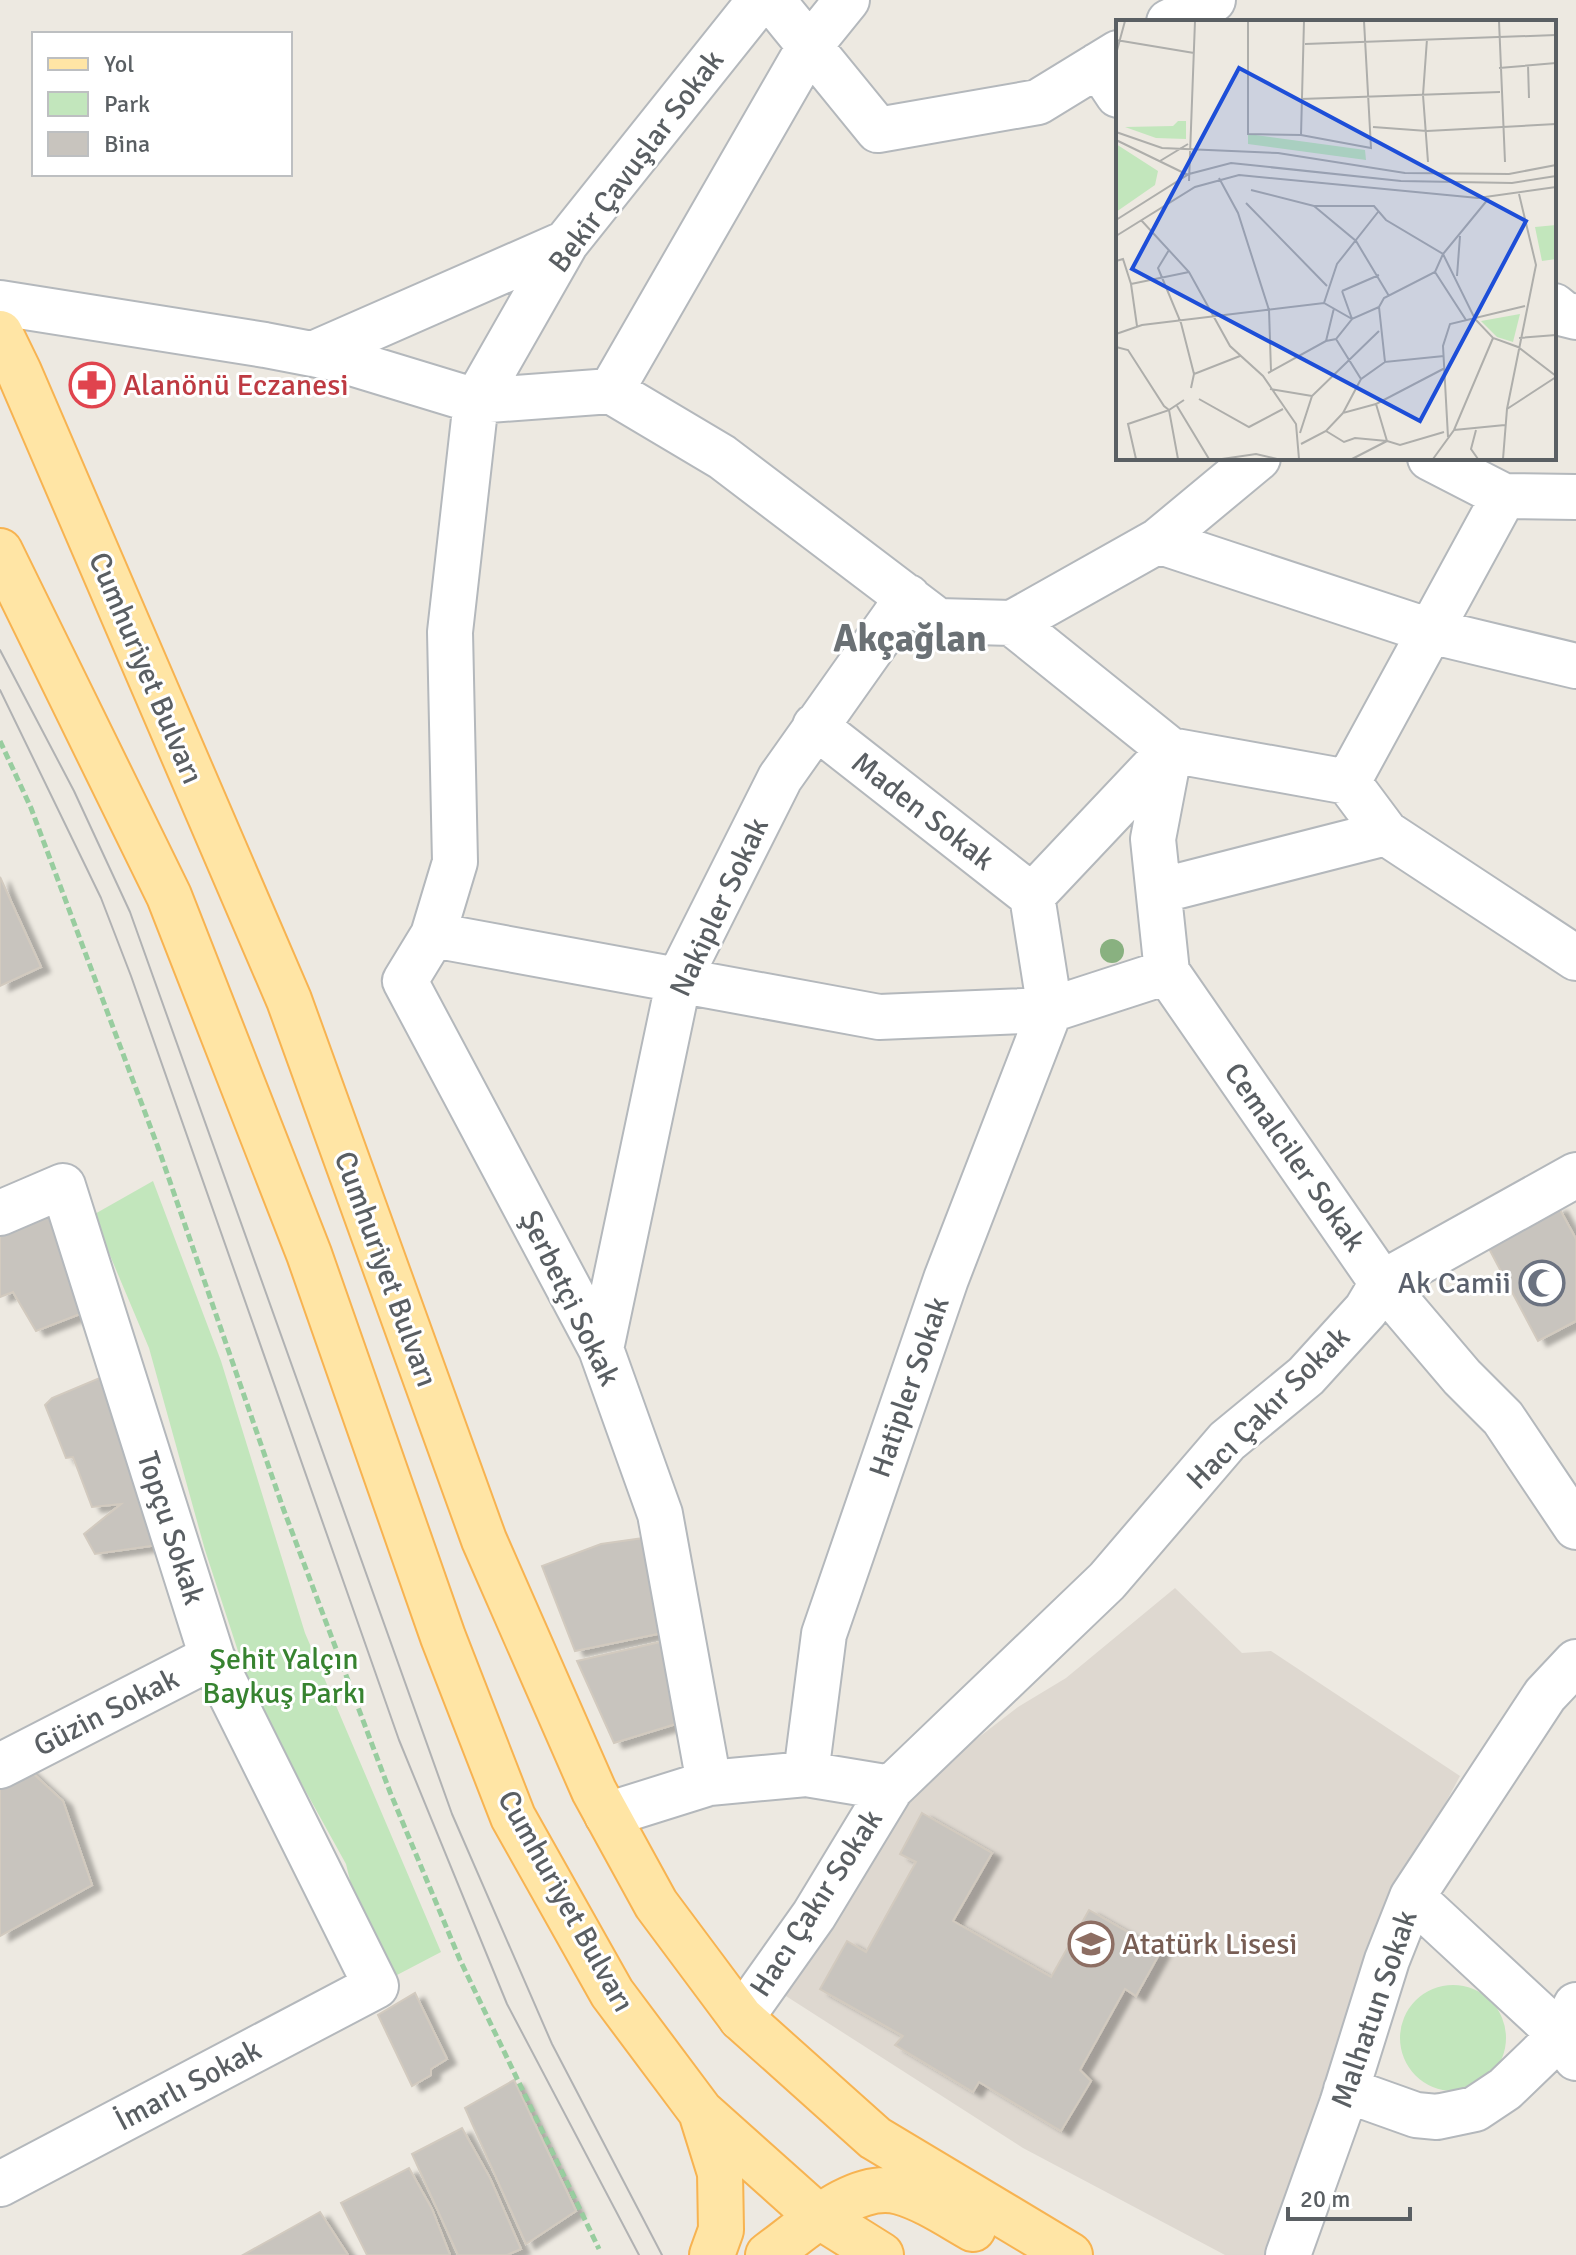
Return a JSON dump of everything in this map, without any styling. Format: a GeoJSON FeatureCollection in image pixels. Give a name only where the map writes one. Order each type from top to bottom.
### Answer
{"type":"FeatureCollection","features":[{"type":"Feature","properties":{"kind":"main road","name":"Cumhuriyet Bulvarı"},"geometry":{"type":"LineString","coordinates":[[0,333],[289,1000],[484,1540],[607,1815],[656,1904],[741,2018],[875,2138],[1070,2255]]}},
{"type":"Feature","properties":{"kind":"main road","name":"Cumhuriyet Bulvarı"},"geometry":{"type":"LineString","coordinates":[[0,551],[169,896],[309,1254],[443,1637],[513,1817],[612,1993],[701,2112],[829,2223],[881,2255]]}},
{"type":"Feature","properties":{"kind":"main road"},"geometry":{"type":"LineString","coordinates":[[701,2112],[720,2173],[721,2230],[712,2255]]}},
{"type":"Feature","properties":{"kind":"main road"},"geometry":{"type":"LineString","coordinates":[[829,2223],[867,2167],[875,2138]]}},
{"type":"Feature","properties":{"kind":"main road"},"geometry":{"type":"LineString","coordinates":[[768,2255],[829,2223],[878,2189],[899,2191],[1020,2255]]}},
{"type":"Feature","properties":{"kind":"street","name":"Bekir Çavuşlar Sokak"},"geometry":{"type":"LineString","coordinates":[[433,935],[455,862],[450,632],[476,401],[566,243],[760,0]]}},
{"type":"Feature","properties":{"kind":"street"},"geometry":{"type":"LineString","coordinates":[[772,0],[878,130],[1038,102],[1111,71]]}},
{"type":"Feature","properties":{"kind":"street"},"geometry":{"type":"LineString","coordinates":[[611,391],[809,47],[847,0]]}},
{"type":"Feature","properties":{"kind":"street"},"geometry":{"type":"LineString","coordinates":[[1173,20],[1213,0]]}},
{"type":"Feature","properties":{"kind":"street"},"geometry":{"type":"LineString","coordinates":[[313,354],[566,243]]}},
{"type":"Feature","properties":{"kind":"street"},"geometry":{"type":"LineString","coordinates":[[0,303],[313,354],[476,401],[611,391],[722,457],[938,621],[1012,623],[1158,541],[1256,460]]}},
{"type":"Feature","properties":{"kind":"street"},"geometry":{"type":"LineString","coordinates":[[1556,308],[1576,317]]}},
{"type":"Feature","properties":{"kind":"street"},"geometry":{"type":"LineString","coordinates":[[1434,460],[1504,496],[1576,497]]}},
{"type":"Feature","properties":{"kind":"street"},"geometry":{"type":"LineString","coordinates":[[1348,782],[1504,496]]}},
{"type":"Feature","properties":{"kind":"street"},"geometry":{"type":"LineString","coordinates":[[1158,541],[1430,631],[1576,666]]}},
{"type":"Feature","properties":{"kind":"street","name":"Nakipler Sokak"},"geometry":{"type":"LineString","coordinates":[[601,1349],[679,979],[780,778],[908,597]]}},
{"type":"Feature","properties":{"kind":"street"},"geometry":{"type":"LineString","coordinates":[[1012,623],[1170,750],[1348,782],[1386,833],[1576,958]]}},
{"type":"Feature","properties":{"kind":"street","name":"Maden Sokak"},"geometry":{"type":"LineString","coordinates":[[815,726],[1032,896]]}},
{"type":"Feature","properties":{"kind":"street"},"geometry":{"type":"LineString","coordinates":[[433,935],[879,1017],[1050,1010],[1167,972],[1153,839],[1170,750]]}},
{"type":"Feature","properties":{"kind":"street"},"geometry":{"type":"LineString","coordinates":[[1050,1010],[1032,896],[1170,750]]}},
{"type":"Feature","properties":{"kind":"street"},"geometry":{"type":"LineString","coordinates":[[1159,891],[1386,833]]}},
{"type":"Feature","properties":{"kind":"street","name":"Şerbetçi Sokak"},"geometry":{"type":"LineString","coordinates":[[433,935],[405,981],[601,1349],[660,1514],[709,1783]]}},
{"type":"Feature","properties":{"kind":"street","name":"Cemalciler Sokak"},"geometry":{"type":"LineString","coordinates":[[1167,972],[1382,1283],[1462,1377],[1503,1418],[1576,1527]]}},
{"type":"Feature","properties":{"kind":"street","name":"Hatipler Sokak"},"geometry":{"type":"LineString","coordinates":[[806,1774],[824,1634],[946,1279],[1050,1010]]}},
{"type":"Feature","properties":{"kind":"street","name":"Hacı Çakır Sokak"},"geometry":{"type":"LineString","coordinates":[[741,2018],[814,1915],[891,1788],[1107,1581],[1227,1441],[1306,1376],[1366,1310],[1382,1283],[1576,1175]]}},
{"type":"Feature","properties":{"kind":"street","name":"Topçu Sokak"},"geometry":{"type":"LineString","coordinates":[[0,1213],[63,1186],[212,1657],[376,1986]]}},
{"type":"Feature","properties":{"kind":"street","name":"Güzin Sokak"},"geometry":{"type":"LineString","coordinates":[[0,1766],[212,1657]]}},
{"type":"Feature","properties":{"kind":"street","name":"Malhatun Sokak"},"geometry":{"type":"LineString","coordinates":[[1288,2255],[1346,2090],[1387,1960],[1412,1897],[1545,1695],[1576,1662]]}},
{"type":"Feature","properties":{"kind":"street","name":"Hacı Çakır Sokak"},"geometry":{"type":"LineString","coordinates":[[607,1815],[709,1783],[806,1774],[891,1788]]}},
{"type":"Feature","properties":{"kind":"street"},"geometry":{"type":"LineString","coordinates":[[1346,2090],[1416,2115],[1458,2115],[1491,2100],[1571,2033],[1412,1897]]}},
{"type":"Feature","properties":{"kind":"street","name":"İmarlı Sokak"},"geometry":{"type":"LineString","coordinates":[[0,2184],[376,1986]]}},
{"type":"Feature","properties":{"kind":"path"},"geometry":{"type":"LineString","coordinates":[[0,741],[31,808],[148,1120],[283,1508],[390,1792],[460,1960],[599,2249]]}},
{"type":"Feature","properties":{"kind":"shaded area","name":"Atatürk Lisesi"},"geometry":{"type":"Polygon","coordinates":[[[1175,1588],[1242,1653],[1271,1651],[1460,1776],[1393,1900],[1272,2255],[1225,2255],[1023,2148],[775,1989],[917,1785],[1018,1707],[1066,1678],[1175,1588]]]}},
{"type":"Feature","properties":{"kind":"green space","name":"Şehit Yalçın Baykuş Parkı"},"geometry":{"type":"Polygon","coordinates":[[[153,1181],[221,1361],[305,1633],[441,1952],[376,1986],[346,1864],[252,1694],[205,1550],[149,1348],[93,1215],[153,1181]]]}},
{"type":"Feature","properties":{"kind":"green space"},"geometry":{"type":"Polygon","coordinates":[[[1453,1985],[1473,1989],[1491,2000],[1502,2018],[1506,2038],[1502,2058],[1491,2076],[1473,2087],[1453,2091],[1433,2087],[1415,2076],[1404,2058],[1400,2038],[1404,2018],[1415,2000],[1433,1989],[1453,1985]]]}},
{"type":"Feature","properties":{"kind":"building"},"geometry":{"type":"Polygon","coordinates":[[[0,877],[41,967],[0,986],[0,877]]]}},
{"type":"Feature","properties":{"kind":"building"},"geometry":{"type":"Polygon","coordinates":[[[53,1190],[93,1309],[36,1331],[13,1292],[0,1297],[0,1216],[53,1190]]]}},
{"type":"Feature","properties":{"kind":"building","name":"Ak Camii"},"geometry":{"type":"Polygon","coordinates":[[[1558,1206],[1576,1239],[1576,1321],[1538,1341],[1487,1245],[1558,1206]]]}},
{"type":"Feature","properties":{"kind":"building"},"geometry":{"type":"Polygon","coordinates":[[[121,1369],[172,1543],[95,1554],[84,1534],[121,1504],[92,1507],[73,1457],[66,1458],[45,1405],[52,1398],[121,1369]]]}},
{"type":"Feature","properties":{"kind":"building"},"geometry":{"type":"Polygon","coordinates":[[[658,1536],[672,1631],[575,1651],[542,1566],[601,1544],[658,1536]]]}},
{"type":"Feature","properties":{"kind":"building"},"geometry":{"type":"Polygon","coordinates":[[[669,1640],[679,1723],[614,1743],[577,1661],[669,1640]]]}},
{"type":"Feature","properties":{"kind":"building"},"geometry":{"type":"Polygon","coordinates":[[[27,1768],[63,1801],[92,1885],[0,1936],[0,1782],[27,1768]]]}},
{"type":"Feature","properties":{"kind":"building"},"geometry":{"type":"Polygon","coordinates":[[[922,1813],[992,1853],[953,1921],[1051,1977],[1089,1910],[1161,1951],[1136,1996],[1125,1989],[1080,2070],[1091,2081],[1061,2131],[979,2082],[973,2092],[895,2045],[903,2036],[820,1989],[847,1941],[866,1952],[916,1862],[900,1854],[922,1813]]]}},
{"type":"Feature","properties":{"kind":"building"},"geometry":{"type":"Polygon","coordinates":[[[415,1993],[447,2059],[431,2069],[431,2075],[412,2086],[378,2015],[415,1993]]]}},
{"type":"Feature","properties":{"kind":"building"},"geometry":{"type":"Polygon","coordinates":[[[514,2080],[576,2211],[526,2244],[465,2108],[514,2080]]]}},
{"type":"Feature","properties":{"kind":"building"},"geometry":{"type":"Polygon","coordinates":[[[462,2128],[490,2178],[521,2249],[507,2255],[458,2255],[412,2154],[462,2128]]]}},
{"type":"Feature","properties":{"kind":"building"},"geometry":{"type":"Polygon","coordinates":[[[409,2168],[432,2209],[450,2255],[367,2255],[341,2203],[409,2168]]]}},
{"type":"Feature","properties":{"kind":"building"},"geometry":{"type":"Polygon","coordinates":[[[320,2212],[348,2255],[243,2255],[320,2212]]]}},
{"type":"Feature","properties":{"kind":"tram line"},"geometry":{"type":"LineString","coordinates":[[0,650],[74,791],[130,912],[452,1814],[552,2044],[662,2255]]}},
{"type":"Feature","properties":{"kind":"tram line"},"geometry":{"type":"LineString","coordinates":[[0,690],[101,898],[131,976],[399,1740],[507,2004],[639,2255]]}},
{"type":"Feature","properties":{"kind":"place","name":"Alanönü Eczanesi"},"geometry":{"type":"Point","coordinates":[92,385]}},
{"type":"Feature","properties":{"kind":"place","name":"Ak Camii"},"geometry":{"type":"Point","coordinates":[1542,1283]}},
{"type":"Feature","properties":{"kind":"place","name":"Atatürk Lisesi"},"geometry":{"type":"Point","coordinates":[1091,1944]}},
{"type":"Feature","properties":{"kind":"district","name":"Akçağlan"},"geometry":{"type":"Point","coordinates":[910,638]}}]}
